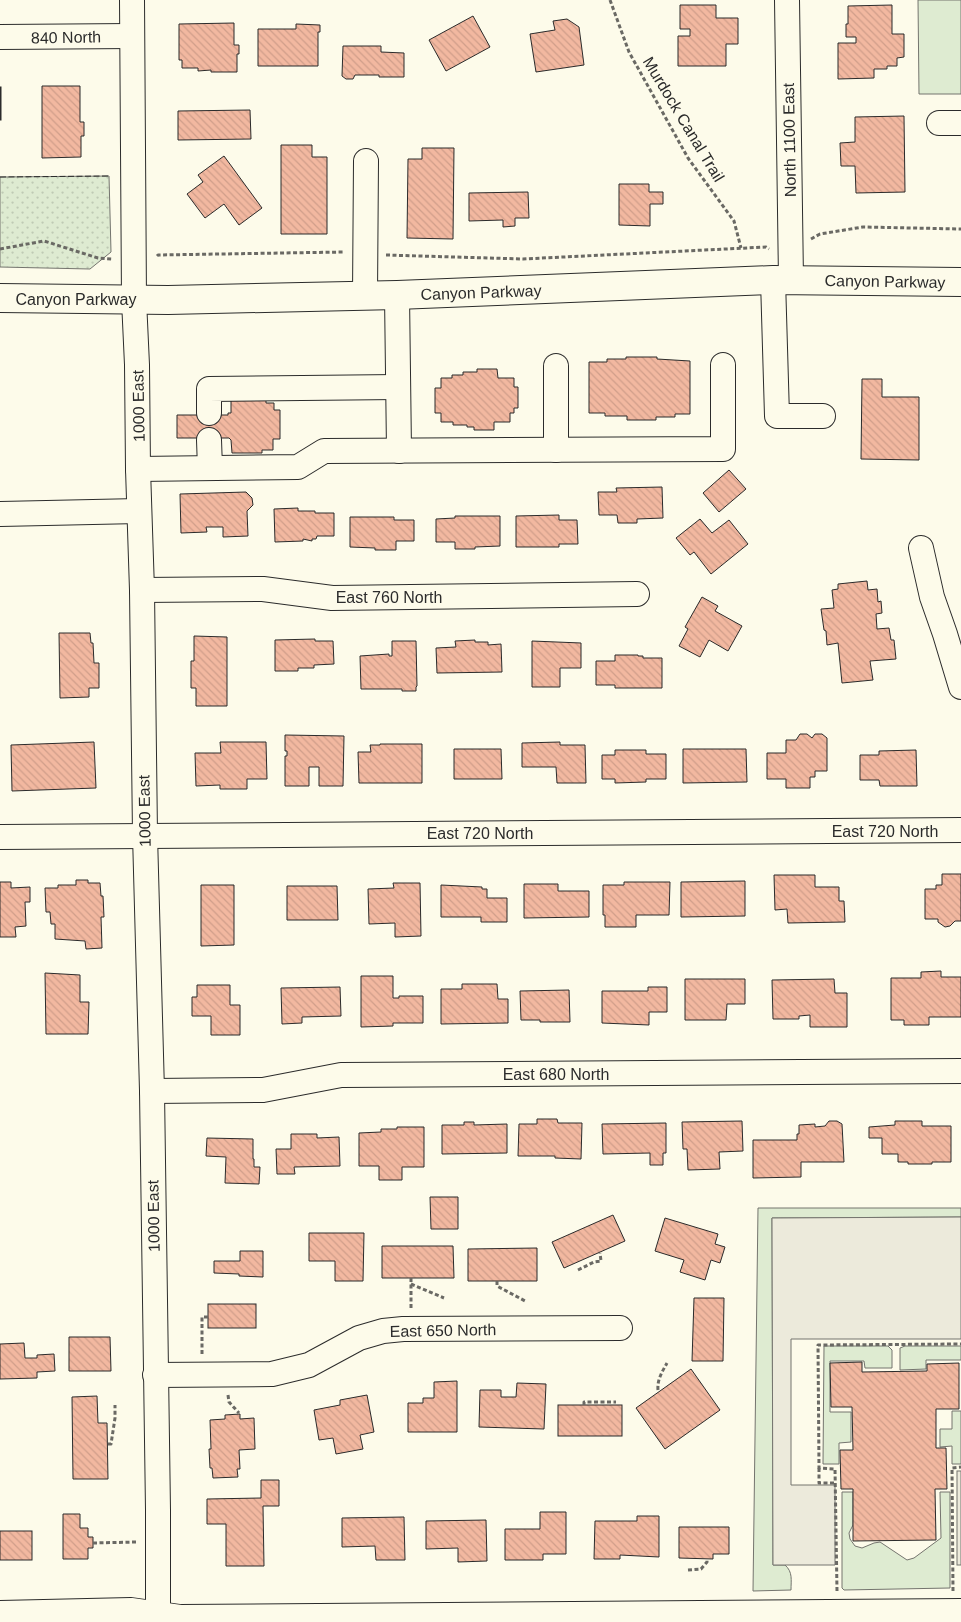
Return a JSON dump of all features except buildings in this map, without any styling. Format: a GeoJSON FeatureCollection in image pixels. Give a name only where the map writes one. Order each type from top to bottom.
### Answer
{"type":"FeatureCollection","features":[{"type":"Feature","properties":{"kind":"highway","name":"Canyon Parkway"},"geometry":{"type":"LineString","coordinates":[[0,298],[134,300],[397,295],[782,280],[961,282]]}},
{"type":"Feature","properties":{"kind":"street","name":"1000 East"},"geometry":{"type":"LineString","coordinates":[[132,0],[134,300],[142,590],[144,836],[152,1091],[158,1510],[157,1618]]}},
{"type":"Feature","properties":{"kind":"street","name":"North 1100 East"},"geometry":{"type":"LineString","coordinates":[[787,0],[782,280],[777,416],[823,416]]}},
{"type":"Feature","properties":{"kind":"street","name":"840 North"},"geometry":{"type":"LineString","coordinates":[[0,37],[132,36]]}},
{"type":"Feature","properties":{"kind":"street"},"geometry":{"type":"LineString","coordinates":[[365,295],[366,161]]}},
{"type":"Feature","properties":{"kind":"street"},"geometry":{"type":"LineString","coordinates":[[397,295],[399,451]]}},
{"type":"Feature","properties":{"kind":"street"},"geometry":{"type":"LineString","coordinates":[[138,469],[298,467],[324,451],[724,449],[724,365]]}},
{"type":"Feature","properties":{"kind":"street"},"geometry":{"type":"LineString","coordinates":[[556,366],[556,450]]}},
{"type":"Feature","properties":{"kind":"street"},"geometry":{"type":"LineString","coordinates":[[208,413],[208,389],[398,387]]}},
{"type":"Feature","properties":{"kind":"street"},"geometry":{"type":"LineString","coordinates":[[209,440],[210,468]]}},
{"type":"Feature","properties":{"kind":"street"},"geometry":{"type":"LineString","coordinates":[[0,514],[140,511]]}},
{"type":"Feature","properties":{"kind":"street"},"geometry":{"type":"LineString","coordinates":[[921,548],[932,597],[961,687]]}},
{"type":"Feature","properties":{"kind":"street","name":"East 760 North"},"geometry":{"type":"LineString","coordinates":[[142,590],[263,589],[332,598],[636,594]]}},
{"type":"Feature","properties":{"kind":"street","name":"East 720 North"},"geometry":{"type":"LineString","coordinates":[[0,837],[961,830]]}},
{"type":"Feature","properties":{"kind":"street","name":"East 680 North"},"geometry":{"type":"LineString","coordinates":[[152,1091],[263,1090],[341,1075],[961,1071]]}},
{"type":"Feature","properties":{"kind":"street","name":"East 650 North"},"geometry":{"type":"LineString","coordinates":[[155,1375],[272,1374],[288,1371],[309,1365],[359,1338],[383,1331],[403,1329],[620,1328]]}},
{"type":"Feature","properties":{"kind":"street"},"geometry":{"type":"LineString","coordinates":[[0,1613],[131,1610],[157,1618],[903,1616],[957,1601]]}},
{"type":"Feature","properties":{"kind":"path","name":"Murdock Canal Trail"},"geometry":{"type":"LineString","coordinates":[[610,0],[629,52],[688,158],[734,221],[741,248]]}},
{"type":"Feature","properties":{"kind":"path"},"geometry":{"type":"LineString","coordinates":[[817,237],[820,234],[863,227],[961,229]]}},
{"type":"Feature","properties":{"kind":"path"},"geometry":{"type":"LineString","coordinates":[[0,249],[44,242],[98,258],[114,259]]}},
{"type":"Feature","properties":{"kind":"path"},"geometry":{"type":"LineString","coordinates":[[155,259],[158,255],[365,253],[523,259],[741,248],[766,247],[767,249]]}},
{"type":"Feature","properties":{"kind":"path"},"geometry":{"type":"LineString","coordinates":[[578,1270],[594,1262],[601,1261],[600,1253]]}},
{"type":"Feature","properties":{"kind":"path"},"geometry":{"type":"LineString","coordinates":[[411,1278],[411,1311]]}},
{"type":"Feature","properties":{"kind":"path"},"geometry":{"type":"LineString","coordinates":[[496,1281],[497,1286],[527,1302]]}},
{"type":"Feature","properties":{"kind":"path"},"geometry":{"type":"LineString","coordinates":[[411,1284],[444,1298]]}},
{"type":"Feature","properties":{"kind":"path"},"geometry":{"type":"LineString","coordinates":[[202,1375],[202,1317],[208,1317]]}},
{"type":"Feature","properties":{"kind":"path"},"geometry":{"type":"LineString","coordinates":[[835,1483],[819,1483],[818,1345],[961,1344]]}},
{"type":"Feature","properties":{"kind":"path"},"geometry":{"type":"LineString","coordinates":[[658,1390],[657,1384],[667,1363]]}},
{"type":"Feature","properties":{"kind":"path"},"geometry":{"type":"LineString","coordinates":[[584,1405],[584,1402],[616,1402]]}},
{"type":"Feature","properties":{"kind":"path"},"geometry":{"type":"LineString","coordinates":[[108,1444],[111,1444],[114,1433],[115,1405]]}},
{"type":"Feature","properties":{"kind":"path"},"geometry":{"type":"LineString","coordinates":[[957,1601],[952,1468],[961,1467]]}},
{"type":"Feature","properties":{"kind":"path"},"geometry":{"type":"LineString","coordinates":[[819,1468],[835,1469],[837,1592]]}},
{"type":"Feature","properties":{"kind":"path"},"geometry":{"type":"LineString","coordinates":[[93,1543],[137,1542]]}},
{"type":"Feature","properties":{"kind":"path"},"geometry":{"type":"LineString","coordinates":[[688,1570],[701,1569],[708,1562],[708,1558]]}},
{"type":"Feature","properties":{"kind":"green space"},"geometry":{"type":"Polygon","coordinates":[[[918,0],[961,0],[961,94],[919,94],[918,0]]]}},
{"type":"Feature","properties":{"kind":"green space"},"geometry":{"type":"Polygon","coordinates":[[[109,176],[111,252],[90,269],[0,267],[0,177],[109,176]]]}},
{"type":"Feature","properties":{"kind":"green space"},"geometry":{"type":"Polygon","coordinates":[[[758,1208],[961,1208],[961,1217],[772,1218],[773,1565],[785,1565],[788,1568],[791,1576],[791,1590],[753,1591],[758,1208]]]}},
{"type":"Feature","properties":{"kind":"green space"},"geometry":{"type":"Polygon","coordinates":[[[824,1346],[888,1346],[892,1350],[892,1368],[865,1368],[864,1361],[830,1361],[830,1412],[851,1412],[851,1442],[839,1443],[839,1464],[823,1464],[824,1346]]]}},
{"type":"Feature","properties":{"kind":"green space"},"geometry":{"type":"Polygon","coordinates":[[[905,1346],[961,1346],[961,1360],[926,1360],[926,1369],[900,1370],[900,1348],[905,1346]]]}},
{"type":"Feature","properties":{"kind":"green space"},"geometry":{"type":"Polygon","coordinates":[[[952,1411],[961,1411],[961,1464],[952,1464],[952,1446],[940,1447],[940,1429],[952,1429],[952,1411]]]}},
{"type":"Feature","properties":{"kind":"green space"},"geometry":{"type":"Polygon","coordinates":[[[842,1492],[853,1492],[853,1525],[849,1533],[850,1539],[855,1546],[862,1548],[880,1542],[907,1560],[914,1558],[941,1538],[940,1492],[950,1492],[950,1588],[844,1590],[842,1588],[842,1492]]]}},
{"type":"Feature","properties":{"kind":"shaded area"},"geometry":{"type":"Polygon","coordinates":[[[961,1217],[961,1339],[791,1339],[791,1485],[835,1485],[835,1565],[773,1565],[772,1218],[961,1217]]]}},
{"type":"Feature","properties":{"kind":"shaded area"},"geometry":{"type":"Polygon","coordinates":[[[957,1471],[961,1471],[961,1565],[957,1565],[957,1471]]]}},
{"type":"Feature","properties":{"kind":"fence"},"geometry":{"type":"LineString","coordinates":[[0,177],[109,176]]}}]}
